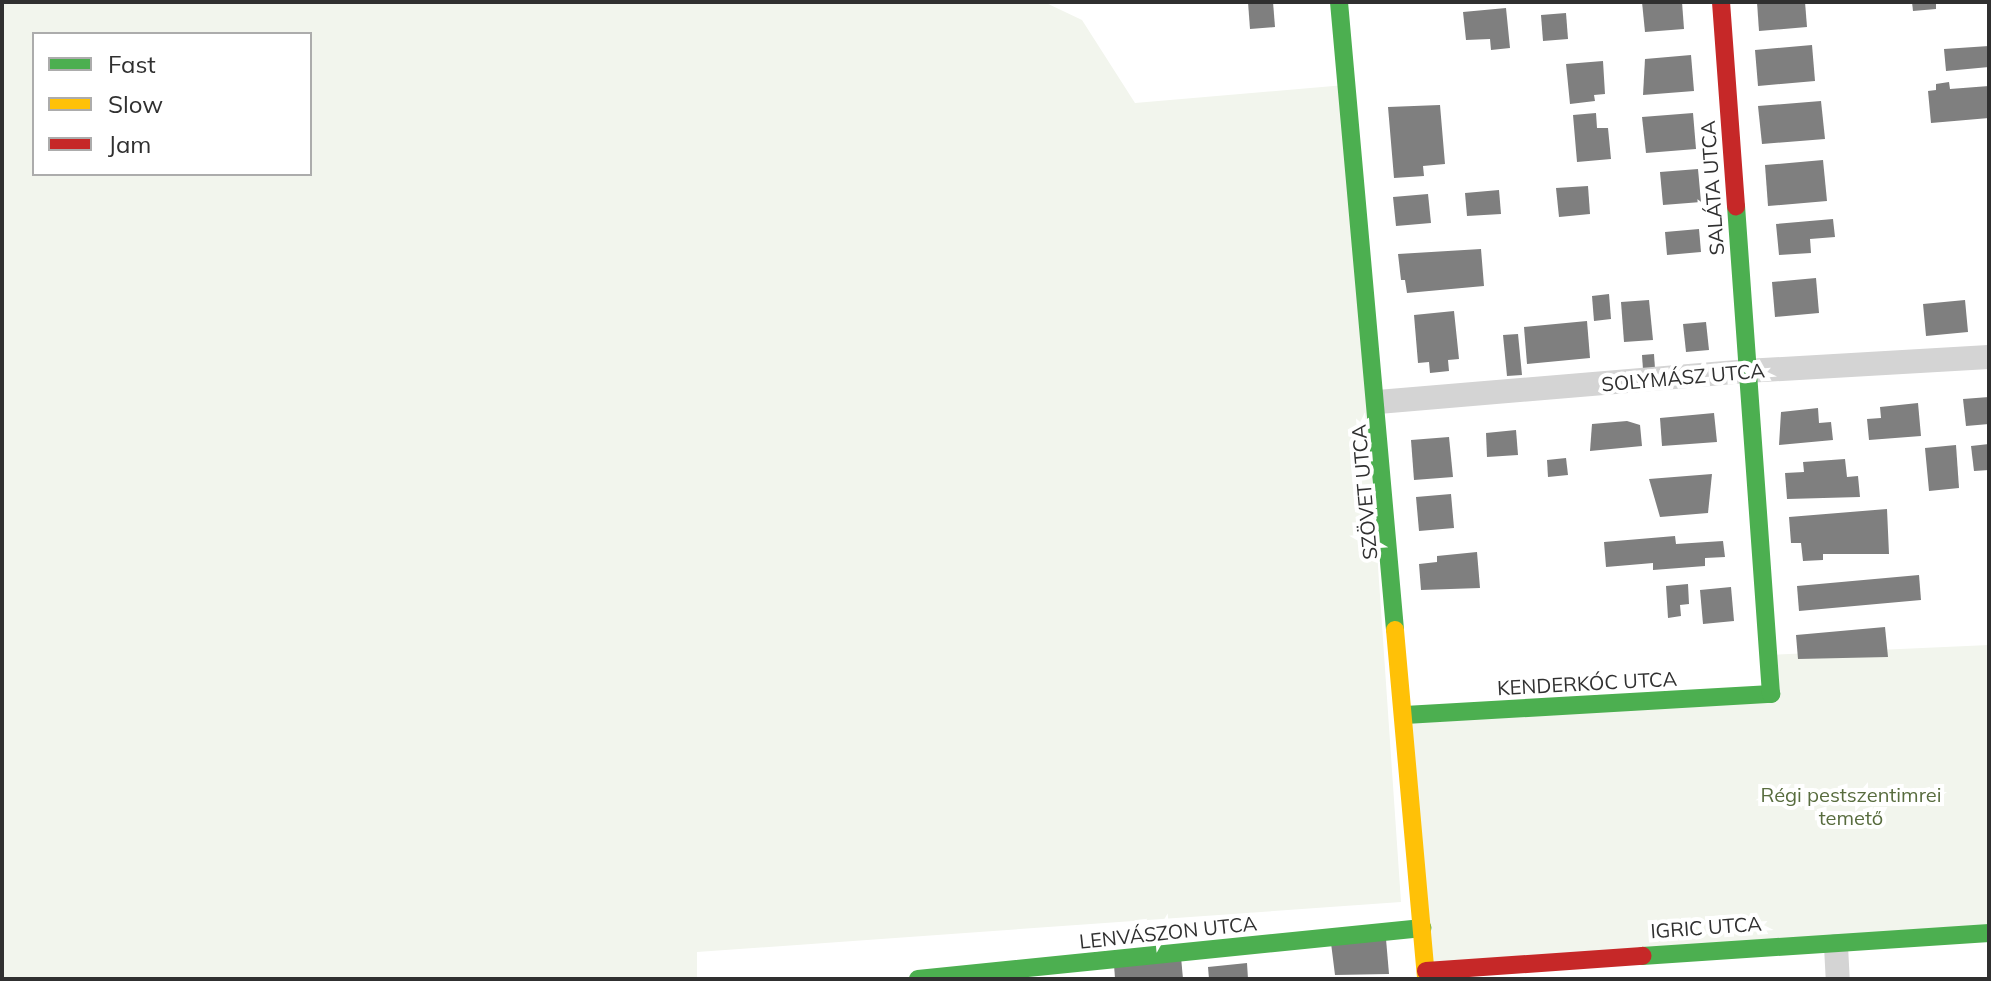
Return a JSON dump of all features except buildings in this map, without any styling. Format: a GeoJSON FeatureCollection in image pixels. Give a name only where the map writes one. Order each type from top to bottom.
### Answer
{"type":"FeatureCollection","features":[{"type":"Feature","properties":{"kind":"street","name":"SZÖVET UTCA"},"geometry":{"type":"LineString","coordinates":[[1339,2],[1378,402],[1426,975]]}},
{"type":"Feature","properties":{"kind":"street","name":"SALÁTA UTCA"},"geometry":{"type":"LineString","coordinates":[[1721,2],[1771,694]]}},
{"type":"Feature","properties":{"kind":"street","name":"SOLYMÁSZ UTCA"},"geometry":{"type":"LineString","coordinates":[[1378,402],[1746,371],[1989,357]]}},
{"type":"Feature","properties":{"kind":"street","name":"KENDERKÓC UTCA"},"geometry":{"type":"LineString","coordinates":[[1405,715],[1771,694]]}},
{"type":"Feature","properties":{"kind":"street","name":"LENVÁSZON UTCA"},"geometry":{"type":"LineString","coordinates":[[918,979],[1068,972],[1422,928]]}},
{"type":"Feature","properties":{"kind":"street","name":"IGRIC UTCA"},"geometry":{"type":"LineString","coordinates":[[1426,975],[1790,942],[1836,946],[1989,933]]}},
{"type":"Feature","properties":{"kind":"street"},"geometry":{"type":"LineString","coordinates":[[1836,946],[1838,979]]}},
{"type":"Feature","properties":{"kind":"green space"},"geometry":{"type":"Polygon","coordinates":[[[2,2],[1044,2],[1082,20],[1135,103],[1345,85],[1401,902],[697,952],[697,979],[2,979],[2,2]]]}},
{"type":"Feature","properties":{"kind":"green space","name":"Régi pestszentimrei temető"},"geometry":{"type":"Polygon","coordinates":[[[1989,645],[1989,933],[1426,971],[1405,715],[1771,694],[1768,655],[1989,645]]]}},
{"type":"Feature","properties":{"kind":"traffic: fast"},"geometry":{"type":"LineString","coordinates":[[1339,2],[1395,630]]}},
{"type":"Feature","properties":{"kind":"traffic: fast"},"geometry":{"type":"LineString","coordinates":[[1405,715],[1771,694],[1736,206]]}},
{"type":"Feature","properties":{"kind":"traffic: fast"},"geometry":{"type":"LineString","coordinates":[[918,979],[1422,928]]}},
{"type":"Feature","properties":{"kind":"traffic: fast"},"geometry":{"type":"LineString","coordinates":[[1642,956],[1989,933]]}},
{"type":"Feature","properties":{"kind":"traffic: slow"},"geometry":{"type":"LineString","coordinates":[[1395,630],[1426,979]]}},
{"type":"Feature","properties":{"kind":"traffic: jam"},"geometry":{"type":"LineString","coordinates":[[1721,2],[1736,206]]}},
{"type":"Feature","properties":{"kind":"traffic: jam"},"geometry":{"type":"LineString","coordinates":[[1426,971],[1642,956]]}}]}
